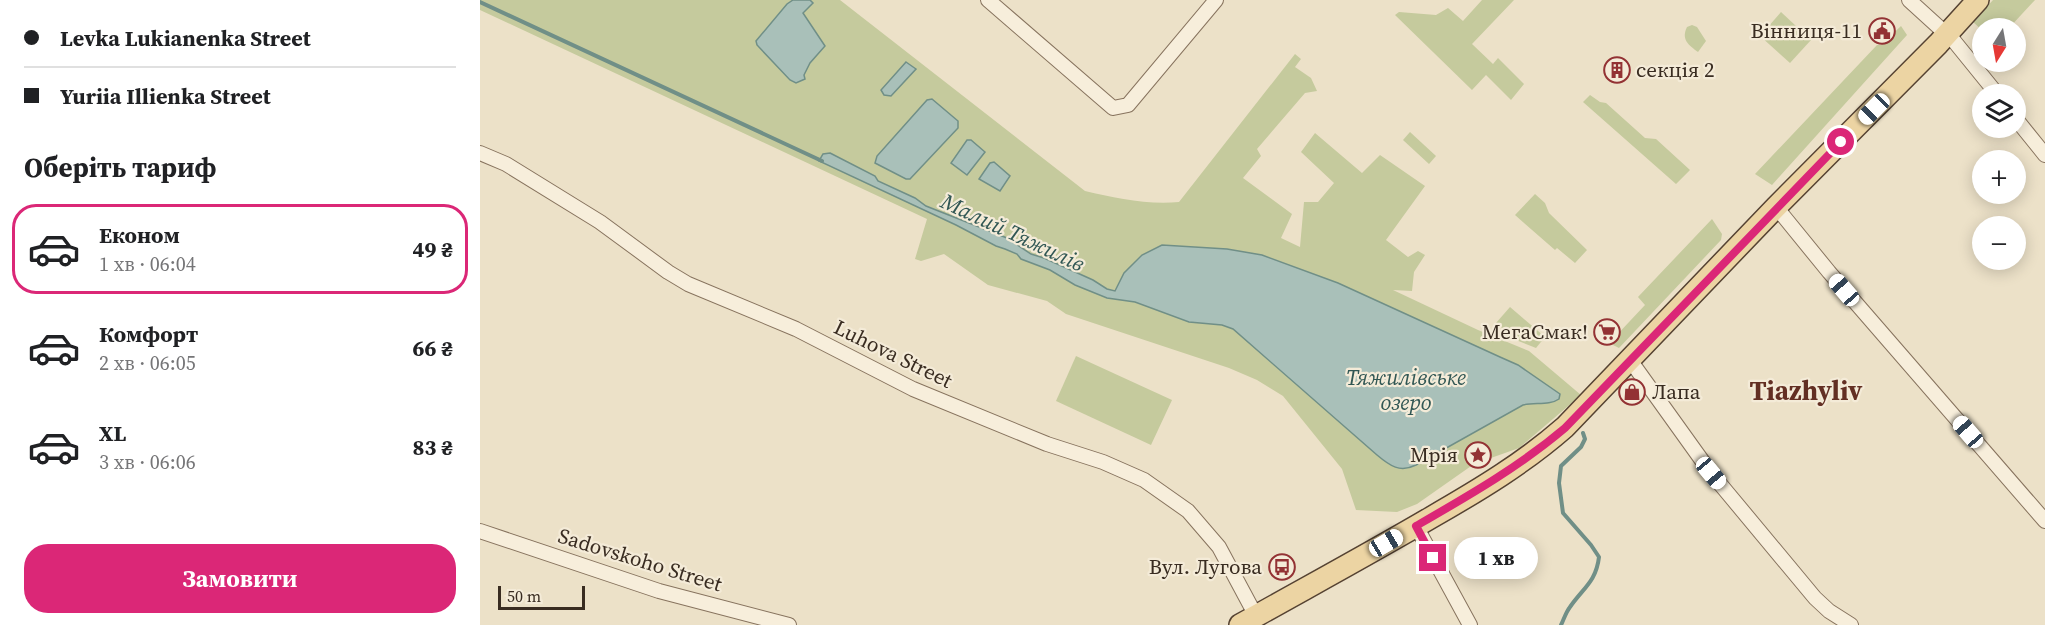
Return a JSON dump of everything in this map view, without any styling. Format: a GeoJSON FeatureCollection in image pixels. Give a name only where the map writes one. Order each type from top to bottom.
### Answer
{"type":"FeatureCollection","features":[{"type":"Feature","properties":{"kind":"main road"},"geometry":{"type":"LineString","coordinates":[[1248,620],[1416,526],[1503,475],[1538,451],[1565,428],[1978,0]]}},
{"type":"Feature","properties":{"kind":"street"},"geometry":{"type":"LineString","coordinates":[[988,0],[1113,108],[1128,105],[1216,0]]}},
{"type":"Feature","properties":{"kind":"street"},"geometry":{"type":"LineString","coordinates":[[1909,0],[1947,34],[1989,84]]}},
{"type":"Feature","properties":{"kind":"street"},"geometry":{"type":"LineString","coordinates":[[2026,131],[2045,155]]}},
{"type":"Feature","properties":{"kind":"street","name":"Luhova Street"},"geometry":{"type":"LineString","coordinates":[[480,153],[506,164],[600,222],[688,284],[796,329],[913,389],[1047,444],[1102,462],[1144,480],[1188,511],[1219,547],[1248,620]]}},
{"type":"Feature","properties":{"kind":"street"},"geometry":{"type":"LineString","coordinates":[[1776,207],[1829,272],[2045,520]]}},
{"type":"Feature","properties":{"kind":"street"},"geometry":{"type":"LineString","coordinates":[[1630,360],[1711,473],[1815,598],[1829,611],[1851,625]]}},
{"type":"Feature","properties":{"kind":"street"},"geometry":{"type":"LineString","coordinates":[[1416,526],[1470,625]]}},
{"type":"Feature","properties":{"kind":"street","name":"Sadovskoho Street"},"geometry":{"type":"LineString","coordinates":[[480,531],[659,591],[789,625]]}},
{"type":"Feature","properties":{"kind":"green space"},"geometry":{"type":"Polygon","coordinates":[[[480,0],[840,0],[1085,191],[1155,203],[1179,202],[1295,54],[1301,59],[1295,67],[1311,78],[1317,91],[1305,93],[1257,149],[1261,156],[1243,178],[1292,214],[1281,238],[1300,247],[1304,202],[1318,202],[1334,183],[1301,152],[1315,133],[1362,173],[1380,155],[1425,186],[1386,240],[1408,257],[1418,251],[1425,255],[1414,272],[1412,291],[1393,290],[1529,351],[1581,395],[1519,448],[1474,464],[1417,504],[1397,512],[1356,510],[1342,469],[1283,396],[1257,380],[1229,368],[1066,314],[1047,301],[988,285],[944,254],[921,261],[915,259],[927,219],[480,10],[480,0]]]}},
{"type":"Feature","properties":{"kind":"green space"},"geometry":{"type":"Polygon","coordinates":[[[1482,0],[1514,0],[1472,44],[1493,64],[1498,58],[1524,84],[1511,100],[1486,75],[1472,90],[1395,15],[1399,12],[1436,15],[1448,8],[1463,21],[1482,0]]]}},
{"type":"Feature","properties":{"kind":"green space"},"geometry":{"type":"Polygon","coordinates":[[[1993,0],[2035,0],[2018,18],[1977,18],[1993,0]]]}},
{"type":"Feature","properties":{"kind":"green space"},"geometry":{"type":"Polygon","coordinates":[[[1781,12],[1811,40],[1790,63],[1760,36],[1781,12]]]}},
{"type":"Feature","properties":{"kind":"green space"},"geometry":{"type":"Polygon","coordinates":[[[1692,25],[1697,27],[1706,41],[1698,52],[1685,38],[1687,27],[1692,25]]]}},
{"type":"Feature","properties":{"kind":"green space"},"geometry":{"type":"Polygon","coordinates":[[[1901,26],[1907,35],[1772,185],[1755,174],[1877,45],[1881,45],[1901,26]]]}},
{"type":"Feature","properties":{"kind":"green space"},"geometry":{"type":"Polygon","coordinates":[[[1590,95],[1606,103],[1645,138],[1656,139],[1690,170],[1676,184],[1583,102],[1590,95]]]}},
{"type":"Feature","properties":{"kind":"green space"},"geometry":{"type":"Polygon","coordinates":[[[1410,132],[1436,156],[1429,164],[1403,140],[1410,132]]]}},
{"type":"Feature","properties":{"kind":"green space"},"geometry":{"type":"Polygon","coordinates":[[[1535,194],[1545,203],[1549,213],[1587,250],[1575,263],[1557,248],[1555,250],[1515,215],[1535,194]]]}},
{"type":"Feature","properties":{"kind":"green space"},"geometry":{"type":"Polygon","coordinates":[[[1712,219],[1722,234],[1721,240],[1619,348],[1613,345],[1614,338],[1645,305],[1638,297],[1712,219]]]}},
{"type":"Feature","properties":{"kind":"green space"},"geometry":{"type":"Polygon","coordinates":[[[1510,307],[1545,337],[1536,348],[1516,340],[1496,323],[1510,307]]]}},
{"type":"Feature","properties":{"kind":"green space"},"geometry":{"type":"Polygon","coordinates":[[[1076,356],[1172,400],[1151,445],[1056,401],[1076,356]]]}},
{"type":"Feature","properties":{"kind":"water"},"geometry":{"type":"Polygon","coordinates":[[[793,0],[810,0],[813,3],[803,13],[825,46],[810,63],[804,75],[805,79],[796,83],[790,80],[757,45],[756,41],[793,0]]]}},
{"type":"Feature","properties":{"kind":"water"},"geometry":{"type":"Polygon","coordinates":[[[906,62],[916,69],[891,96],[884,95],[881,90],[906,62]]]}},
{"type":"Feature","properties":{"kind":"water"},"geometry":{"type":"Polygon","coordinates":[[[932,99],[958,121],[958,128],[910,179],[875,163],[877,156],[927,100],[932,99]]]}},
{"type":"Feature","properties":{"kind":"water"},"geometry":{"type":"Polygon","coordinates":[[[967,140],[971,140],[985,152],[967,175],[951,163],[967,140]]]}},
{"type":"Feature","properties":{"kind":"water","name":"Тяжилівське озеро"},"geometry":{"type":"Polygon","coordinates":[[[830,153],[926,206],[1007,238],[1031,254],[1115,291],[1124,273],[1142,255],[1162,245],[1227,249],[1262,255],[1338,283],[1518,365],[1560,394],[1559,399],[1523,405],[1416,465],[1405,468],[1395,467],[1377,455],[1233,329],[1222,325],[1189,322],[1135,302],[1107,298],[1075,285],[1050,270],[1021,259],[1017,254],[819,161],[823,154],[830,153]]]}},
{"type":"Feature","properties":{"kind":"water"},"geometry":{"type":"Polygon","coordinates":[[[994,162],[1010,176],[1000,191],[979,179],[990,163],[994,162]]]}},
{"type":"Feature","properties":{"kind":"waterway","name":"Малий Тяжилів"},"geometry":{"type":"LineString","coordinates":[[480,2],[822,161]]}},
{"type":"Feature","properties":{"kind":"waterway","name":"Малий Тяжилів"},"geometry":{"type":"LineString","coordinates":[[1561,625],[1569,609],[1592,579],[1599,557],[1563,513],[1559,483],[1561,466],[1581,447],[1585,439],[1583,433]]}},
{"type":"Feature","properties":{"kind":"place","name":"Вінниця-11"},"geometry":{"type":"Point","coordinates":[1882,31]}},
{"type":"Feature","properties":{"kind":"place","name":"секція 2"},"geometry":{"type":"Point","coordinates":[1617,70]}},
{"type":"Feature","properties":{"kind":"place","name":"МегаСмак!"},"geometry":{"type":"Point","coordinates":[1607,332]}},
{"type":"Feature","properties":{"kind":"place","name":"Лапа"},"geometry":{"type":"Point","coordinates":[1632,392]}},
{"type":"Feature","properties":{"kind":"place","name":"Мрія"},"geometry":{"type":"Point","coordinates":[1478,455]}},
{"type":"Feature","properties":{"kind":"place","name":"Вул. Лугова"},"geometry":{"type":"Point","coordinates":[1282,567]}},
{"type":"Feature","properties":{"kind":"district","name":"Tiazhyliv"},"geometry":{"type":"Point","coordinates":[1806,391]}},
{"type":"Feature","properties":{"kind":"route"},"geometry":{"type":"LineString","coordinates":[[1433,558],[1416,526],[1503,475],[1538,451],[1565,428],[1841,142]]}}]}
